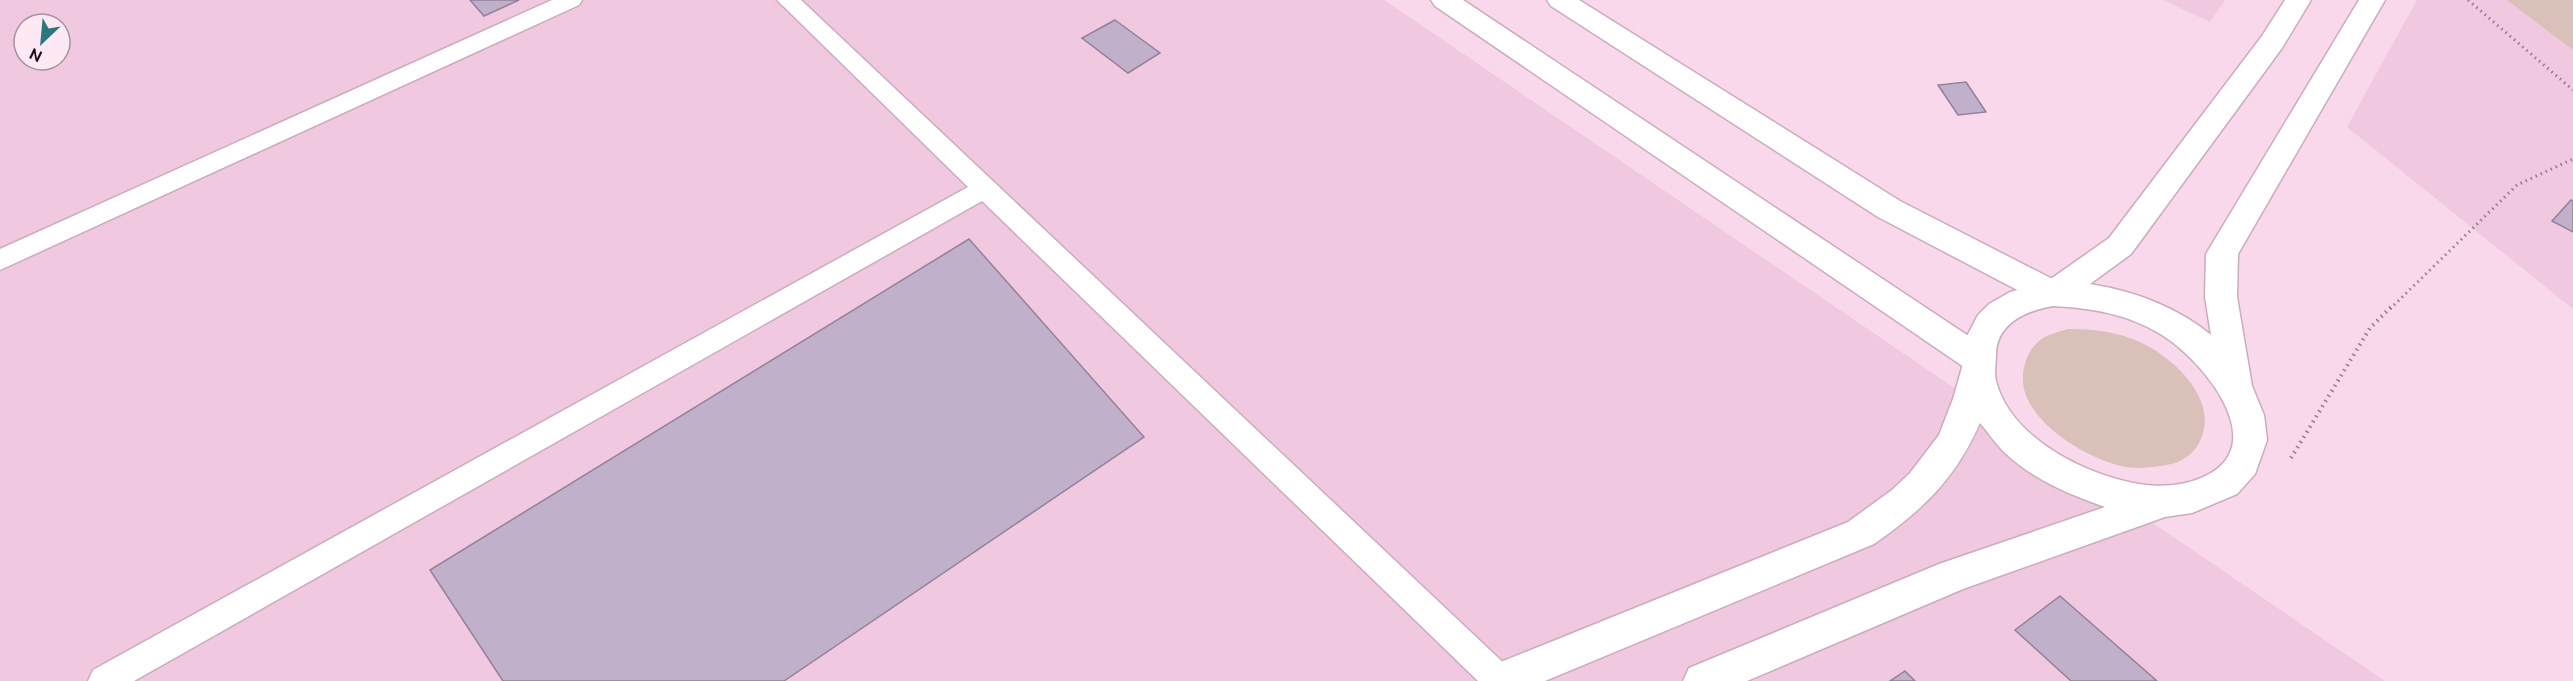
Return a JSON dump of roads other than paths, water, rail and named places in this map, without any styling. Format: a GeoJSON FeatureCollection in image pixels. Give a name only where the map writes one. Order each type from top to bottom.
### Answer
{"type":"FeatureCollection","features":[{"type":"Feature","properties":{"kind":"main road"},"geometry":{"type":"LineString","coordinates":[[1444,0],[1976,363],[1985,399],[2005,431],[2036,459],[2074,482],[2117,497],[2160,503]]}},
{"type":"Feature","properties":{"kind":"main road"},"geometry":{"type":"LineString","coordinates":[[1560,0],[1889,209],[2052,294]]}},
{"type":"Feature","properties":{"kind":"main road"},"geometry":{"type":"LineString","coordinates":[[2052,294],[2120,246],[2272,42],[2298,0]]}},
{"type":"Feature","properties":{"kind":"main road"},"geometry":{"type":"LineString","coordinates":[[1703,681],[1953,576],[2160,503],[2186,500],[2208,494],[2235,476],[2249,450],[2249,418],[2236,385],[2221,297],[2222,254],[2372,0]]}},
{"type":"Feature","properties":{"kind":"main road"},"geometry":{"type":"LineString","coordinates":[[1500,681],[1861,533],[1894,512],[1921,487],[1943,460],[1960,431],[1972,400],[1976,363],[1983,334],[1998,314],[2022,301],[2052,294],[2092,295],[2124,303],[2175,327],[2210,353],[2236,385]]}},
{"type":"Feature","properties":{"kind":"lane"},"geometry":{"type":"LineString","coordinates":[[0,260],[571,0]]}},
{"type":"Feature","properties":{"kind":"lane"},"geometry":{"type":"LineString","coordinates":[[788,0],[1500,681]]}},
{"type":"Feature","properties":{"kind":"lane"},"geometry":{"type":"LineString","coordinates":[[104,681],[985,188]]}}]}
